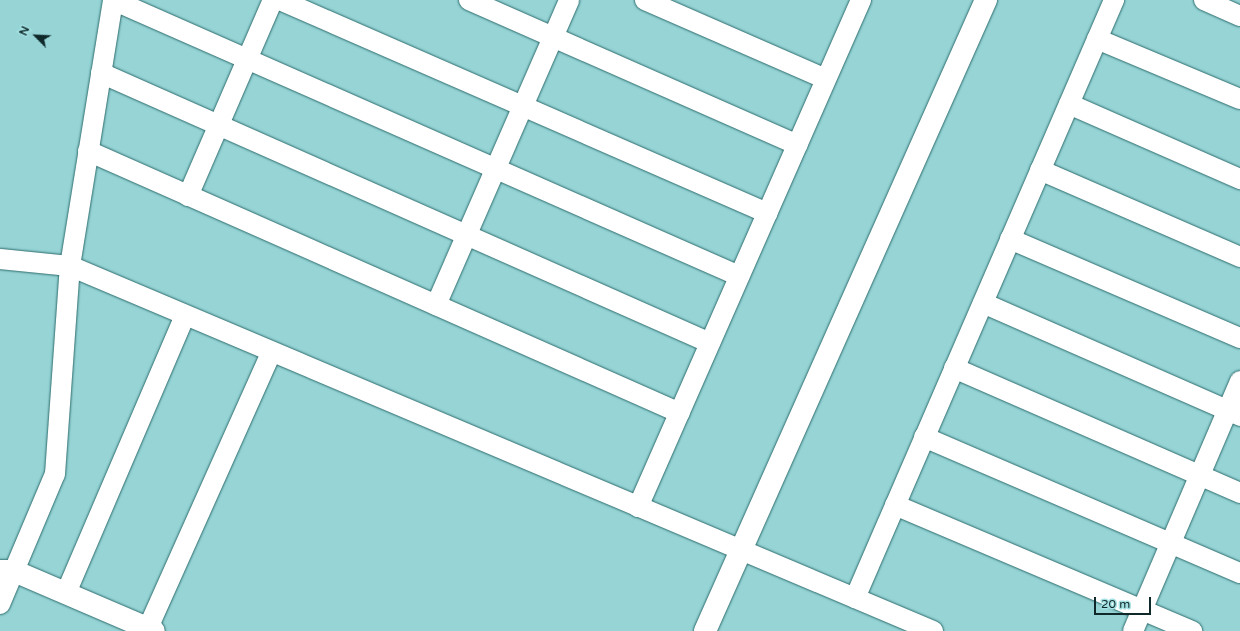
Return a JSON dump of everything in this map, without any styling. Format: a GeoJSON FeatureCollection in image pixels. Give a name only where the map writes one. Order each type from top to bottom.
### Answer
{"type":"FeatureCollection","features":[{"type":"Feature","properties":{"kind":"street"},"geometry":{"type":"LineString","coordinates":[[0,604],[7,571],[55,474],[70,266],[113,0],[248,57],[739,276]]}},
{"type":"Feature","properties":{"kind":"street"},"geometry":{"type":"LineString","coordinates":[[188,196],[273,0]]}},
{"type":"Feature","properties":{"kind":"street"},"geometry":{"type":"LineString","coordinates":[[280,0],[767,213]]}},
{"type":"Feature","properties":{"kind":"street"},"geometry":{"type":"LineString","coordinates":[[469,0],[797,145]]}},
{"type":"Feature","properties":{"kind":"street"},"geometry":{"type":"LineString","coordinates":[[436,305],[569,0]]}},
{"type":"Feature","properties":{"kind":"street"},"geometry":{"type":"LineString","coordinates":[[645,0],[826,79]]}},
{"type":"Feature","properties":{"kind":"street"},"geometry":{"type":"LineString","coordinates":[[705,631],[986,0]]}},
{"type":"Feature","properties":{"kind":"street"},"geometry":{"type":"LineString","coordinates":[[855,598],[1114,0]]}},
{"type":"Feature","properties":{"kind":"street"},"geometry":{"type":"LineString","coordinates":[[1204,0],[1240,16]]}},
{"type":"Feature","properties":{"kind":"street"},"geometry":{"type":"LineString","coordinates":[[638,507],[826,79],[855,2]]}},
{"type":"Feature","properties":{"kind":"street"},"geometry":{"type":"LineString","coordinates":[[1097,39],[1240,99]]}},
{"type":"Feature","properties":{"kind":"street"},"geometry":{"type":"LineString","coordinates":[[101,73],[710,343]]}},
{"type":"Feature","properties":{"kind":"street"},"geometry":{"type":"LineString","coordinates":[[1069,104],[1240,179]]}},
{"type":"Feature","properties":{"kind":"street"},"geometry":{"type":"LineString","coordinates":[[88,152],[680,413]]}},
{"type":"Feature","properties":{"kind":"street"},"geometry":{"type":"LineString","coordinates":[[1040,170],[1240,257]]}},
{"type":"Feature","properties":{"kind":"street"},"geometry":{"type":"LineString","coordinates":[[1010,239],[1240,338]]}},
{"type":"Feature","properties":{"kind":"street"},"geometry":{"type":"LineString","coordinates":[[0,259],[70,266],[271,353],[742,549],[933,631]]}},
{"type":"Feature","properties":{"kind":"street"},"geometry":{"type":"LineString","coordinates":[[982,303],[1234,413]]}},
{"type":"Feature","properties":{"kind":"street"},"geometry":{"type":"LineString","coordinates":[[66,593],[185,316]]}},
{"type":"Feature","properties":{"kind":"street"},"geometry":{"type":"LineString","coordinates":[[7,571],[66,593],[151,630],[271,353]]}},
{"type":"Feature","properties":{"kind":"street"},"geometry":{"type":"LineString","coordinates":[[954,368],[1240,493]]}},
{"type":"Feature","properties":{"kind":"street"},"geometry":{"type":"LineString","coordinates":[[1133,631],[1199,475],[1234,413],[1240,381]]}},
{"type":"Feature","properties":{"kind":"street"},"geometry":{"type":"LineString","coordinates":[[924,437],[1240,573]]}},
{"type":"Feature","properties":{"kind":"street"},"geometry":{"type":"LineString","coordinates":[[895,505],[1192,631]]}}]}
